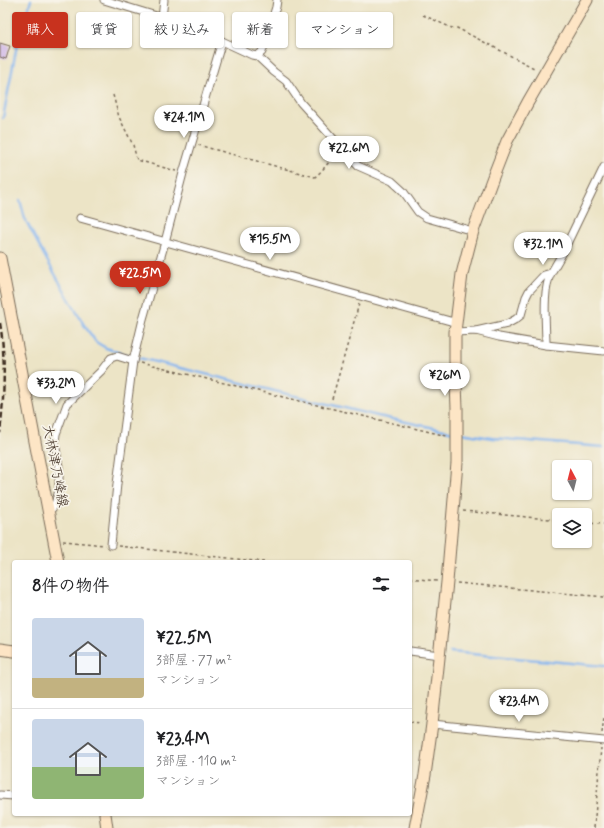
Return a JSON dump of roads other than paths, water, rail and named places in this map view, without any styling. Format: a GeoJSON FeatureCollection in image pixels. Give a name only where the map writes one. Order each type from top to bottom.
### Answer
{"type":"FeatureCollection","features":[{"type":"Feature","properties":{"kind":"street"},"geometry":{"type":"LineString","coordinates":[[104,0],[143,12]]}},
{"type":"Feature","properties":{"kind":"street"},"geometry":{"type":"LineString","coordinates":[[163,12],[164,0]]}},
{"type":"Feature","properties":{"kind":"street"},"geometry":{"type":"LineString","coordinates":[[257,56],[262,52],[277,0]]}},
{"type":"Feature","properties":{"kind":"street"},"geometry":{"type":"LineString","coordinates":[[414,828],[425,774],[432,724],[447,582],[457,438],[455,361],[456,327],[462,274],[474,231],[507,141],[587,0]]}},
{"type":"Feature","properties":{"kind":"street"},"geometry":{"type":"LineString","coordinates":[[224,42],[257,56],[286,81],[301,103],[358,166],[392,181],[403,191],[418,212],[427,218],[474,231]]}},
{"type":"Feature","properties":{"kind":"street"},"geometry":{"type":"LineString","coordinates":[[111,545],[133,358],[142,319],[220,48]]}},
{"type":"Feature","properties":{"kind":"street"},"geometry":{"type":"LineString","coordinates":[[546,345],[546,292],[548,280],[601,182],[604,167]]}},
{"type":"Feature","properties":{"kind":"street"},"geometry":{"type":"LineString","coordinates":[[80,218],[450,321],[456,327],[546,345],[604,351]]}},
{"type":"Feature","properties":{"kind":"street","name":"大林津乃峰線"},"geometry":{"type":"LineString","coordinates":[[0,258],[58,560]]}},
{"type":"Feature","properties":{"kind":"street"},"geometry":{"type":"LineString","coordinates":[[476,331],[507,324],[516,319],[521,315],[526,297],[530,291],[544,275],[551,273]]}},
{"type":"Feature","properties":{"kind":"street"},"geometry":{"type":"LineString","coordinates":[[49,512],[55,504],[59,490],[59,467],[55,442],[56,434],[66,404],[101,371],[111,358],[117,356],[133,358]]}},
{"type":"Feature","properties":{"kind":"street"},"geometry":{"type":"LineString","coordinates":[[0,649],[12,651]]}},
{"type":"Feature","properties":{"kind":"street"},"geometry":{"type":"LineString","coordinates":[[412,651],[439,654]]}},
{"type":"Feature","properties":{"kind":"street"},"geometry":{"type":"LineString","coordinates":[[432,724],[603,741]]}},
{"type":"Feature","properties":{"kind":"street"},"geometry":{"type":"LineString","coordinates":[[0,795],[12,796]]}},
{"type":"Feature","properties":{"kind":"street"},"geometry":{"type":"LineString","coordinates":[[105,816],[106,828]]}},
{"type":"Feature","properties":{"kind":"waterway"},"geometry":{"type":"LineString","coordinates":[[3,118],[17,45],[31,0]]}},
{"type":"Feature","properties":{"kind":"waterway"},"geometry":{"type":"LineString","coordinates":[[20,200],[25,219],[84,325],[96,342],[106,348],[127,355],[378,416],[454,432]]}},
{"type":"Feature","properties":{"kind":"waterway"},"geometry":{"type":"LineString","coordinates":[[461,433],[492,438],[604,447]]}},
{"type":"Feature","properties":{"kind":"waterway"},"geometry":{"type":"LineString","coordinates":[[450,652],[604,666]]}},
{"type":"Feature","properties":{"kind":"railway"},"geometry":{"type":"LineString","coordinates":[[0,323],[4,378],[0,433]]}}]}
